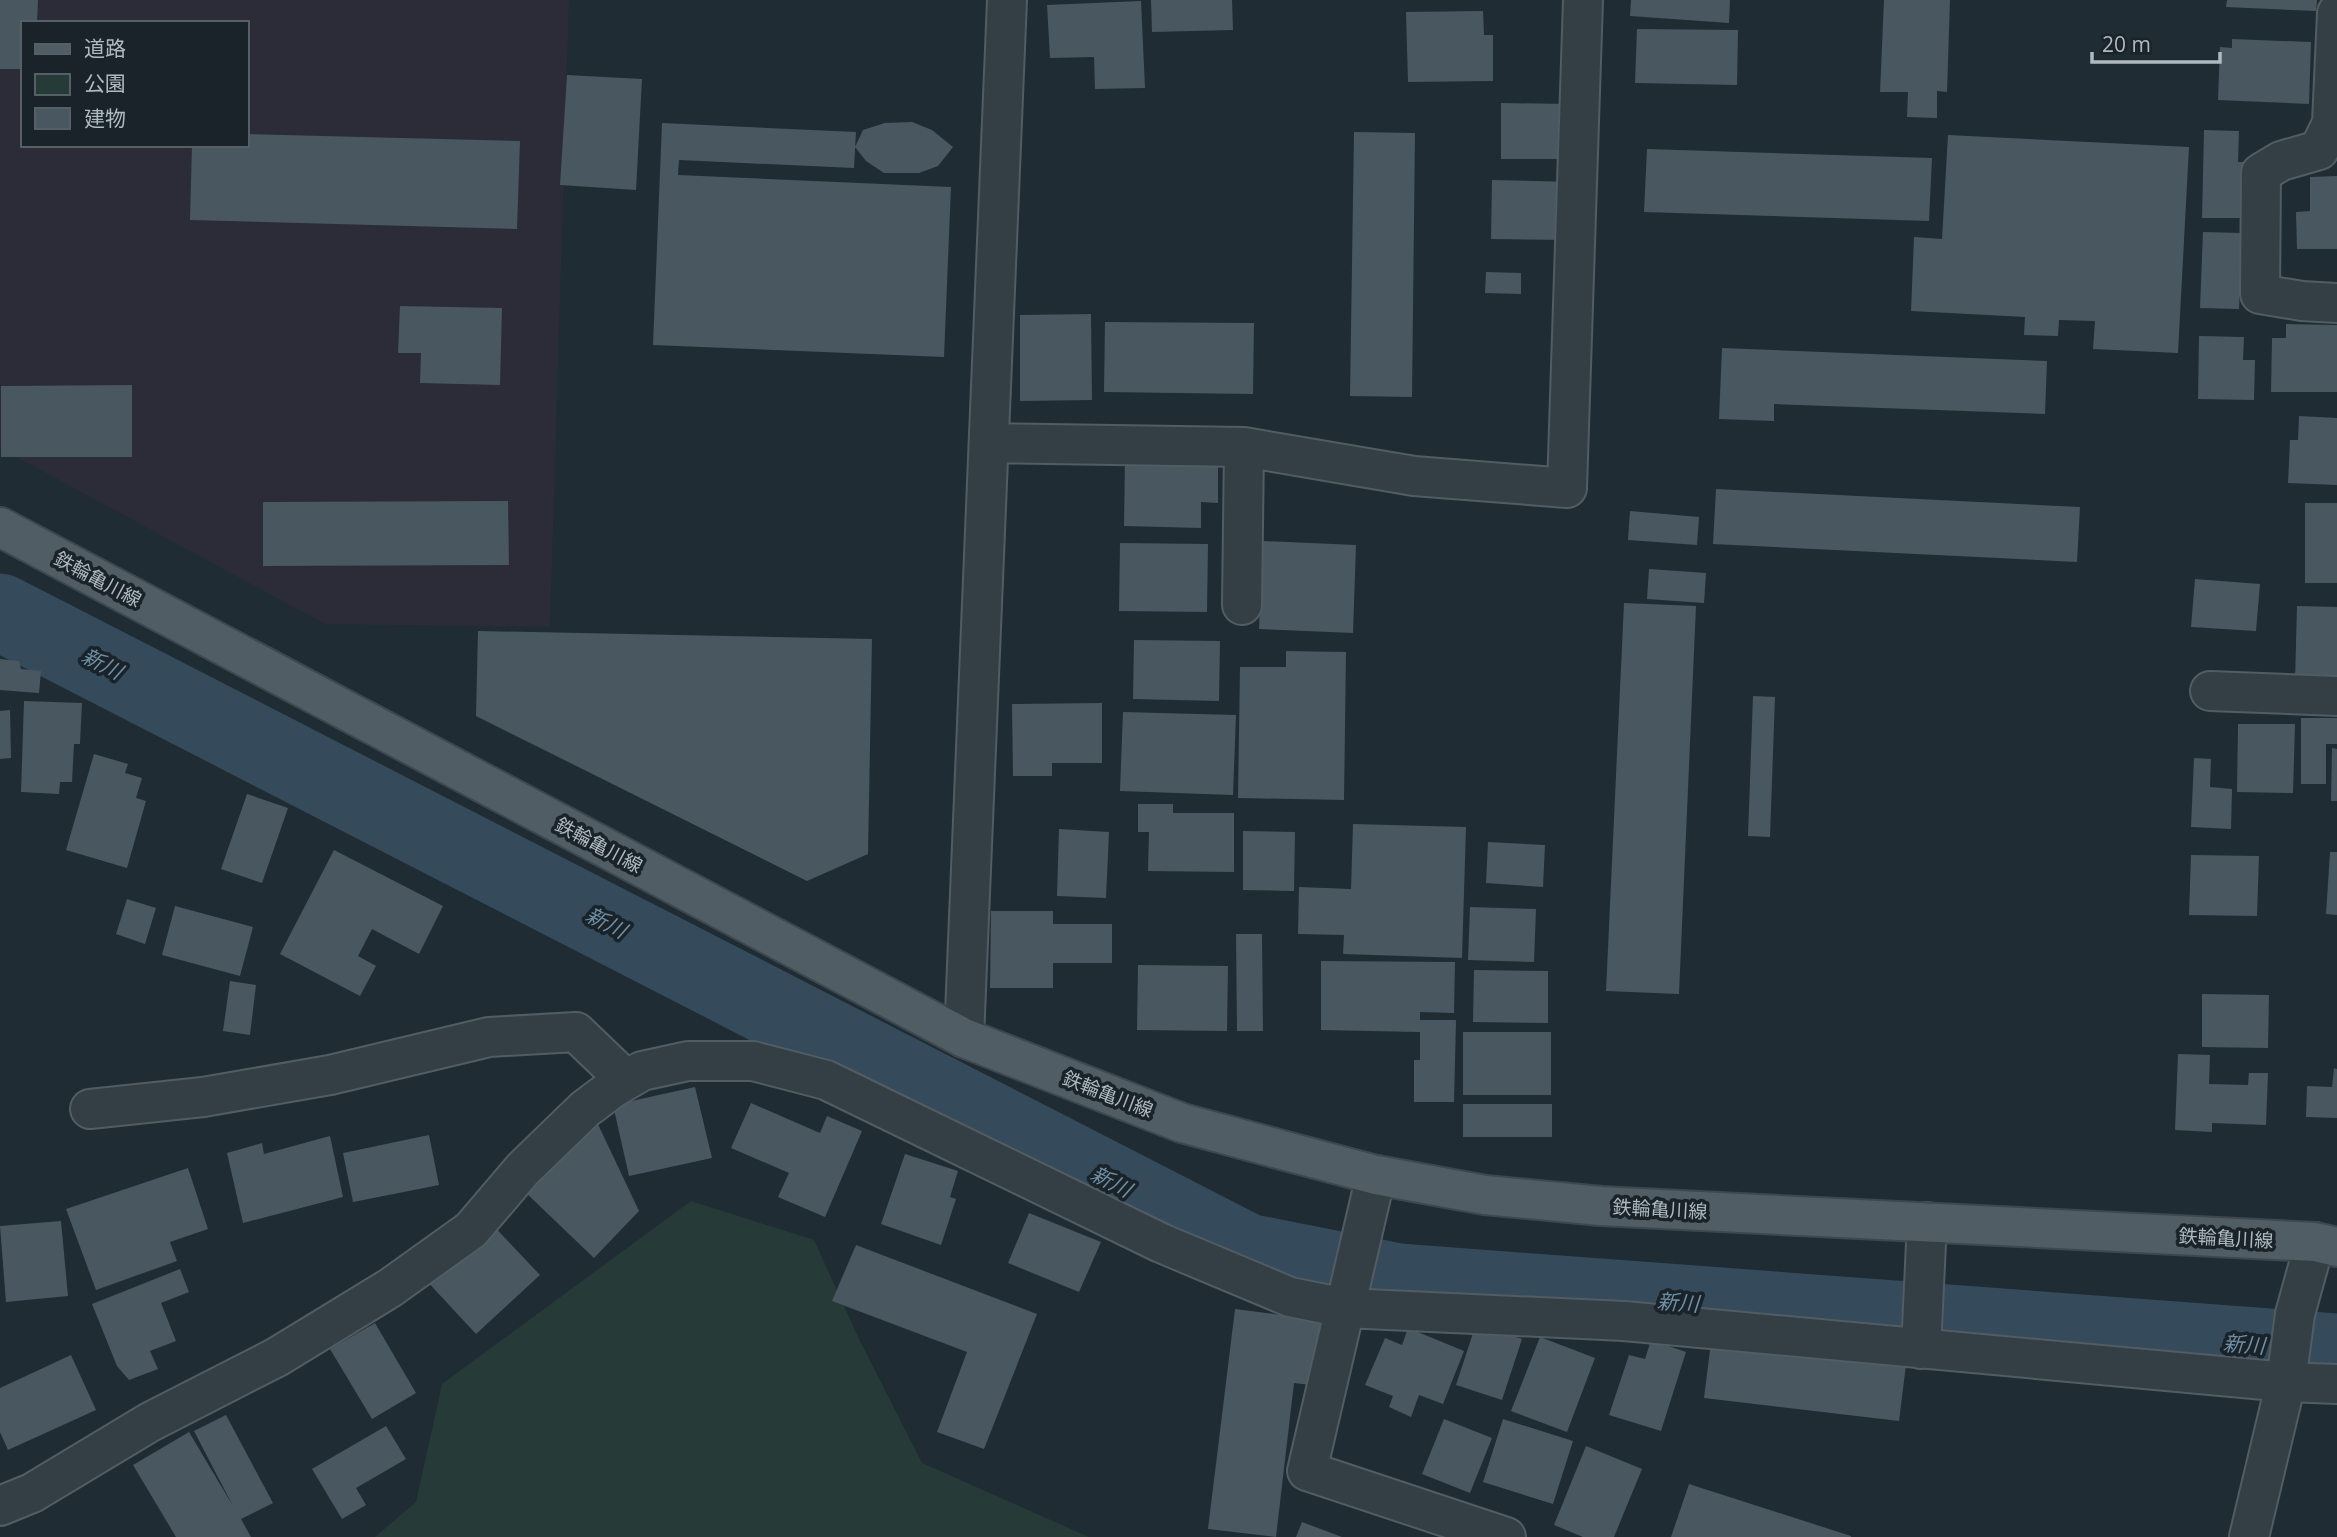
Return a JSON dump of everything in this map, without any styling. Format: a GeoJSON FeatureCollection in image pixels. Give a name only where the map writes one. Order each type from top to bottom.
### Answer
{"type":"FeatureCollection","features":[{"type":"Feature","properties":{"kind":"main road","name":"鉄輪亀川線"},"geometry":{"type":"LineString","coordinates":[[0,527],[964,1038],[1182,1123],[1376,1175],[1485,1195],[1601,1206],[2326,1245]]}},
{"type":"Feature","properties":{"kind":"street"},"geometry":{"type":"LineString","coordinates":[[964,1038],[1007,0]]}},
{"type":"Feature","properties":{"kind":"street"},"geometry":{"type":"LineString","coordinates":[[989,443],[1244,447],[1414,476],[1567,488],[1583,0]]}},
{"type":"Feature","properties":{"kind":"street"},"geometry":{"type":"LineString","coordinates":[[2337,13],[2332,123],[2319,150],[2281,161],[2261,173],[2260,294],[2337,303]]}},
{"type":"Feature","properties":{"kind":"street"},"geometry":{"type":"LineString","coordinates":[[1242,605],[1244,447]]}},
{"type":"Feature","properties":{"kind":"street"},"geometry":{"type":"LineString","coordinates":[[2210,691],[2337,696]]}},
{"type":"Feature","properties":{"kind":"street"},"geometry":{"type":"LineString","coordinates":[[90,1109],[203,1097],[330,1075],[489,1037],[576,1032],[626,1080]]}},
{"type":"Feature","properties":{"kind":"street"},"geometry":{"type":"LineString","coordinates":[[0,1506],[32,1493],[150,1422],[277,1357],[390,1288],[471,1230],[532,1161],[585,1109],[642,1071],[688,1061],[753,1061],[826,1080],[1161,1243],[1290,1297],[1345,1308],[1624,1321],[2286,1382],[2337,1384]]}},
{"type":"Feature","properties":{"kind":"street"},"geometry":{"type":"LineString","coordinates":[[1376,1175],[1307,1471],[1506,1537]]}},
{"type":"Feature","properties":{"kind":"street"},"geometry":{"type":"LineString","coordinates":[[1921,1349],[1927,1222]]}},
{"type":"Feature","properties":{"kind":"street"},"geometry":{"type":"LineString","coordinates":[[2249,1537],[2286,1382],[2294,1314],[2326,1245]]}},
{"type":"Feature","properties":{"kind":"shaded area"},"geometry":{"type":"Polygon","coordinates":[[[0,0],[569,0],[550,627],[325,624],[0,448],[0,0]]]}},
{"type":"Feature","properties":{"kind":"green space"},"geometry":{"type":"Polygon","coordinates":[[[691,1201],[814,1240],[860,1341],[922,1463],[1089,1537],[375,1537],[416,1502],[442,1384],[691,1201]]]}},
{"type":"Feature","properties":{"kind":"building"},"geometry":{"type":"Polygon","coordinates":[[[0,0],[38,0],[37,21],[21,21],[21,69],[0,69],[0,0]]]}},
{"type":"Feature","properties":{"kind":"building"},"geometry":{"type":"Polygon","coordinates":[[[1151,0],[1232,0],[1233,30],[1152,32],[1151,0]]]}},
{"type":"Feature","properties":{"kind":"building"},"geometry":{"type":"Polygon","coordinates":[[[1631,0],[1730,0],[1729,23],[1630,16],[1631,0]]]}},
{"type":"Feature","properties":{"kind":"building"},"geometry":{"type":"Polygon","coordinates":[[[1884,0],[1950,0],[1947,92],[1937,91],[1937,118],[1907,117],[1908,92],[1880,92],[1884,0]]]}},
{"type":"Feature","properties":{"kind":"building"},"geometry":{"type":"Polygon","coordinates":[[[2227,0],[2317,0],[2316,11],[2226,7],[2227,0]]]}},
{"type":"Feature","properties":{"kind":"building"},"geometry":{"type":"Polygon","coordinates":[[[1141,1],[1145,88],[1095,89],[1094,57],[1050,58],[1047,5],[1141,1]]]}},
{"type":"Feature","properties":{"kind":"building"},"geometry":{"type":"Polygon","coordinates":[[[1483,11],[1484,35],[1493,35],[1493,81],[1408,82],[1406,12],[1483,11]]]}},
{"type":"Feature","properties":{"kind":"building"},"geometry":{"type":"Polygon","coordinates":[[[1637,29],[1738,30],[1737,85],[1635,83],[1637,29]]]}},
{"type":"Feature","properties":{"kind":"building"},"geometry":{"type":"Polygon","coordinates":[[[2232,39],[2311,42],[2309,104],[2218,100],[2220,47],[2232,48],[2232,39]]]}},
{"type":"Feature","properties":{"kind":"building"},"geometry":{"type":"Polygon","coordinates":[[[567,75],[642,79],[636,190],[560,185],[567,75]]]}},
{"type":"Feature","properties":{"kind":"building"},"geometry":{"type":"Polygon","coordinates":[[[1501,103],[1566,104],[1566,159],[1501,159],[1501,103]]]}},
{"type":"Feature","properties":{"kind":"building"},"geometry":{"type":"Polygon","coordinates":[[[912,122],[932,130],[953,147],[938,166],[919,173],[884,173],[866,161],[855,147],[863,130],[885,123],[912,122]]]}},
{"type":"Feature","properties":{"kind":"building"},"geometry":{"type":"Polygon","coordinates":[[[662,123],[856,132],[854,168],[679,160],[678,175],[951,187],[944,357],[653,345],[662,123]]]}},
{"type":"Feature","properties":{"kind":"building"},"geometry":{"type":"Polygon","coordinates":[[[2204,130],[2239,131],[2238,162],[2248,162],[2247,187],[2241,187],[2240,218],[2202,218],[2204,130]]]}},
{"type":"Feature","properties":{"kind":"building"},"geometry":{"type":"Polygon","coordinates":[[[1354,132],[1415,133],[1412,397],[1350,396],[1354,132]]]}},
{"type":"Feature","properties":{"kind":"building"},"geometry":{"type":"Polygon","coordinates":[[[248,134],[520,141],[517,229],[190,220],[192,147],[248,147],[248,134]]]}},
{"type":"Feature","properties":{"kind":"building"},"geometry":{"type":"Polygon","coordinates":[[[1948,135],[2189,147],[2178,353],[2093,349],[2095,321],[2059,320],[2058,336],[2024,335],[2025,317],[1911,311],[1914,237],[1942,239],[1948,135]]]}},
{"type":"Feature","properties":{"kind":"building"},"geometry":{"type":"Polygon","coordinates":[[[1647,149],[1932,158],[1929,221],[1644,212],[1647,149]]]}},
{"type":"Feature","properties":{"kind":"building"},"geometry":{"type":"Polygon","coordinates":[[[2337,176],[2337,249],[2297,249],[2296,212],[2310,211],[2310,177],[2337,176]]]}},
{"type":"Feature","properties":{"kind":"building"},"geometry":{"type":"Polygon","coordinates":[[[1492,180],[1576,182],[1576,240],[1491,239],[1492,180]]]}},
{"type":"Feature","properties":{"kind":"building"},"geometry":{"type":"Polygon","coordinates":[[[2203,232],[2242,233],[2239,309],[2200,308],[2203,232]]]}},
{"type":"Feature","properties":{"kind":"building"},"geometry":{"type":"Polygon","coordinates":[[[1486,272],[1521,273],[1521,294],[1485,293],[1486,272]]]}},
{"type":"Feature","properties":{"kind":"building"},"geometry":{"type":"Polygon","coordinates":[[[400,306],[502,308],[500,385],[420,383],[421,353],[398,353],[400,306]]]}},
{"type":"Feature","properties":{"kind":"building"},"geometry":{"type":"Polygon","coordinates":[[[1091,314],[1092,400],[1020,401],[1020,315],[1091,314]]]}},
{"type":"Feature","properties":{"kind":"building"},"geometry":{"type":"Polygon","coordinates":[[[1105,322],[1254,323],[1253,394],[1104,392],[1105,322]]]}},
{"type":"Feature","properties":{"kind":"building"},"geometry":{"type":"Polygon","coordinates":[[[2286,324],[2337,325],[2337,392],[2271,392],[2272,338],[2286,338],[2286,324]]]}},
{"type":"Feature","properties":{"kind":"building"},"geometry":{"type":"Polygon","coordinates":[[[2199,336],[2244,337],[2243,360],[2255,360],[2254,400],[2198,399],[2199,336]]]}},
{"type":"Feature","properties":{"kind":"building"},"geometry":{"type":"Polygon","coordinates":[[[1722,348],[2047,361],[2045,414],[1774,404],[1774,421],[1719,419],[1722,348]]]}},
{"type":"Feature","properties":{"kind":"building"},"geometry":{"type":"Polygon","coordinates":[[[132,385],[132,457],[1,457],[1,386],[132,385]]]}},
{"type":"Feature","properties":{"kind":"building"},"geometry":{"type":"Polygon","coordinates":[[[2299,416],[2337,418],[2337,485],[2288,483],[2290,440],[2298,440],[2299,416]]]}},
{"type":"Feature","properties":{"kind":"building"},"geometry":{"type":"Polygon","coordinates":[[[1125,458],[1218,460],[1218,503],[1201,502],[1201,528],[1124,526],[1125,458]]]}},
{"type":"Feature","properties":{"kind":"building"},"geometry":{"type":"Polygon","coordinates":[[[1716,489],[2080,507],[2077,562],[1713,544],[1716,489]]]}},
{"type":"Feature","properties":{"kind":"building"},"geometry":{"type":"Polygon","coordinates":[[[508,501],[509,565],[263,566],[263,502],[508,501]]]}},
{"type":"Feature","properties":{"kind":"building"},"geometry":{"type":"Polygon","coordinates":[[[2305,503],[2337,503],[2337,583],[2305,583],[2305,503]]]}},
{"type":"Feature","properties":{"kind":"building"},"geometry":{"type":"Polygon","coordinates":[[[1630,511],[1699,517],[1697,545],[1628,540],[1630,511]]]}},
{"type":"Feature","properties":{"kind":"building"},"geometry":{"type":"Polygon","coordinates":[[[1262,541],[1356,545],[1353,633],[1259,629],[1262,541]]]}},
{"type":"Feature","properties":{"kind":"building"},"geometry":{"type":"Polygon","coordinates":[[[1120,543],[1208,544],[1207,612],[1119,611],[1120,543]]]}},
{"type":"Feature","properties":{"kind":"building"},"geometry":{"type":"Polygon","coordinates":[[[1649,569],[1706,573],[1704,603],[1647,599],[1649,569]]]}},
{"type":"Feature","properties":{"kind":"building"},"geometry":{"type":"Polygon","coordinates":[[[2195,579],[2260,584],[2256,631],[2191,627],[2195,579]]]}},
{"type":"Feature","properties":{"kind":"building"},"geometry":{"type":"Polygon","coordinates":[[[1624,603],[1696,606],[1679,994],[1606,991],[1624,603]]]}},
{"type":"Feature","properties":{"kind":"building"},"geometry":{"type":"Polygon","coordinates":[[[2297,606],[2337,607],[2337,682],[2295,681],[2297,606]]]}},
{"type":"Feature","properties":{"kind":"building"},"geometry":{"type":"Polygon","coordinates":[[[478,631],[872,639],[868,854],[807,881],[476,716],[478,631]]]}},
{"type":"Feature","properties":{"kind":"building"},"geometry":{"type":"Polygon","coordinates":[[[1134,640],[1220,641],[1219,701],[1133,699],[1134,640]]]}},
{"type":"Feature","properties":{"kind":"building"},"geometry":{"type":"Polygon","coordinates":[[[1286,651],[1346,652],[1344,800],[1238,798],[1240,667],[1286,667],[1286,651]]]}},
{"type":"Feature","properties":{"kind":"building"},"geometry":{"type":"Polygon","coordinates":[[[0,659],[19,661],[21,669],[41,671],[39,693],[0,690],[0,659]]]}},
{"type":"Feature","properties":{"kind":"building"},"geometry":{"type":"Polygon","coordinates":[[[1753,696],[1775,697],[1770,837],[1748,836],[1753,696]]]}},
{"type":"Feature","properties":{"kind":"building"},"geometry":{"type":"Polygon","coordinates":[[[24,701],[82,703],[80,744],[74,744],[72,782],[60,782],[59,794],[21,792],[24,701]]]}},
{"type":"Feature","properties":{"kind":"building"},"geometry":{"type":"Polygon","coordinates":[[[1102,703],[1102,763],[1052,763],[1052,776],[1013,776],[1012,704],[1102,703]]]}},
{"type":"Feature","properties":{"kind":"building"},"geometry":{"type":"Polygon","coordinates":[[[10,710],[11,758],[0,759],[0,711],[10,710]]]}},
{"type":"Feature","properties":{"kind":"building"},"geometry":{"type":"Polygon","coordinates":[[[1123,712],[1236,715],[1233,795],[1120,791],[1123,712]]]}},
{"type":"Feature","properties":{"kind":"building"},"geometry":{"type":"Polygon","coordinates":[[[2301,718],[2337,718],[2337,744],[2326,744],[2326,784],[2301,784],[2301,718]]]}},
{"type":"Feature","properties":{"kind":"building"},"geometry":{"type":"Polygon","coordinates":[[[2238,724],[2295,724],[2293,793],[2237,792],[2238,724]]]}},
{"type":"Feature","properties":{"kind":"building"},"geometry":{"type":"Polygon","coordinates":[[[2332,748],[2337,749],[2337,801],[2331,801],[2332,748]]]}},
{"type":"Feature","properties":{"kind":"building"},"geometry":{"type":"Polygon","coordinates":[[[94,754],[128,764],[125,773],[142,778],[136,798],[146,801],[127,868],[66,850],[94,754]]]}},
{"type":"Feature","properties":{"kind":"building"},"geometry":{"type":"Polygon","coordinates":[[[2194,758],[2211,759],[2210,787],[2232,789],[2231,829],[2191,827],[2194,758]]]}},
{"type":"Feature","properties":{"kind":"building"},"geometry":{"type":"Polygon","coordinates":[[[247,794],[288,808],[262,883],[221,869],[247,794]]]}},
{"type":"Feature","properties":{"kind":"building"},"geometry":{"type":"Polygon","coordinates":[[[1138,804],[1173,804],[1173,813],[1234,813],[1234,872],[1148,871],[1149,832],[1138,832],[1138,804]]]}},
{"type":"Feature","properties":{"kind":"building"},"geometry":{"type":"Polygon","coordinates":[[[1353,824],[1466,827],[1462,958],[1343,954],[1344,935],[1298,934],[1299,887],[1351,889],[1353,824]]]}},
{"type":"Feature","properties":{"kind":"building"},"geometry":{"type":"Polygon","coordinates":[[[1059,829],[1109,832],[1106,898],[1057,896],[1059,829]]]}},
{"type":"Feature","properties":{"kind":"building"},"geometry":{"type":"Polygon","coordinates":[[[1243,831],[1295,832],[1294,891],[1243,890],[1243,831]]]}},
{"type":"Feature","properties":{"kind":"building"},"geometry":{"type":"Polygon","coordinates":[[[1488,842],[1545,845],[1543,887],[1486,883],[1488,842]]]}},
{"type":"Feature","properties":{"kind":"building"},"geometry":{"type":"Polygon","coordinates":[[[334,850],[443,906],[419,954],[372,929],[358,956],[376,966],[360,996],[280,954],[334,850]]]}},
{"type":"Feature","properties":{"kind":"building"},"geometry":{"type":"Polygon","coordinates":[[[2330,852],[2337,852],[2337,915],[2326,914],[2330,852]]]}},
{"type":"Feature","properties":{"kind":"building"},"geometry":{"type":"Polygon","coordinates":[[[2191,855],[2259,856],[2257,916],[2189,915],[2191,855]]]}},
{"type":"Feature","properties":{"kind":"building"},"geometry":{"type":"Polygon","coordinates":[[[127,899],[156,908],[145,944],[116,934],[127,899]]]}},
{"type":"Feature","properties":{"kind":"building"},"geometry":{"type":"Polygon","coordinates":[[[175,906],[253,927],[240,976],[162,955],[175,906]]]}},
{"type":"Feature","properties":{"kind":"building"},"geometry":{"type":"Polygon","coordinates":[[[1470,907],[1536,909],[1534,962],[1468,960],[1470,907]]]}},
{"type":"Feature","properties":{"kind":"building"},"geometry":{"type":"Polygon","coordinates":[[[991,911],[1053,911],[1053,924],[1112,924],[1112,963],[1053,963],[1053,988],[990,988],[991,911]]]}},
{"type":"Feature","properties":{"kind":"building"},"geometry":{"type":"Polygon","coordinates":[[[1236,934],[1262,934],[1263,1031],[1237,1031],[1236,934]]]}},
{"type":"Feature","properties":{"kind":"building"},"geometry":{"type":"Polygon","coordinates":[[[1321,961],[1455,962],[1454,1013],[1420,1012],[1420,1020],[1456,1020],[1454,1102],[1414,1102],[1414,1060],[1420,1060],[1420,1032],[1321,1030],[1321,961]]]}},
{"type":"Feature","properties":{"kind":"building"},"geometry":{"type":"Polygon","coordinates":[[[1138,965],[1228,966],[1227,1031],[1137,1030],[1138,965]]]}},
{"type":"Feature","properties":{"kind":"building"},"geometry":{"type":"Polygon","coordinates":[[[1474,970],[1548,971],[1548,1023],[1473,1022],[1474,970]]]}},
{"type":"Feature","properties":{"kind":"building"},"geometry":{"type":"Polygon","coordinates":[[[230,981],[256,985],[250,1035],[223,1031],[230,981]]]}},
{"type":"Feature","properties":{"kind":"building"},"geometry":{"type":"Polygon","coordinates":[[[2202,994],[2269,995],[2268,1048],[2202,1047],[2202,994]]]}},
{"type":"Feature","properties":{"kind":"building"},"geometry":{"type":"Polygon","coordinates":[[[1463,1032],[1551,1032],[1551,1095],[1463,1095],[1463,1032]]]}},
{"type":"Feature","properties":{"kind":"building"},"geometry":{"type":"Polygon","coordinates":[[[2178,1054],[2210,1055],[2209,1084],[2248,1085],[2249,1073],[2268,1073],[2266,1125],[2212,1123],[2212,1132],[2175,1130],[2178,1054]]]}},
{"type":"Feature","properties":{"kind":"building"},"geometry":{"type":"Polygon","coordinates":[[[2334,1068],[2337,1069],[2337,1118],[2306,1117],[2307,1086],[2332,1087],[2334,1068]]]}},
{"type":"Feature","properties":{"kind":"building"},"geometry":{"type":"Polygon","coordinates":[[[695,1087],[712,1158],[629,1176],[613,1105],[695,1087]]]}},
{"type":"Feature","properties":{"kind":"building"},"geometry":{"type":"Polygon","coordinates":[[[751,1103],[820,1133],[827,1116],[862,1131],[825,1217],[778,1197],[789,1173],[731,1148],[751,1103]]]}},
{"type":"Feature","properties":{"kind":"building"},"geometry":{"type":"Polygon","coordinates":[[[1463,1104],[1552,1104],[1552,1137],[1463,1137],[1463,1104]]]}},
{"type":"Feature","properties":{"kind":"building"},"geometry":{"type":"Polygon","coordinates":[[[595,1118],[639,1211],[594,1258],[524,1191],[595,1118]]]}},
{"type":"Feature","properties":{"kind":"building"},"geometry":{"type":"Polygon","coordinates":[[[429,1135],[439,1185],[353,1202],[343,1153],[429,1135]]]}},
{"type":"Feature","properties":{"kind":"building"},"geometry":{"type":"Polygon","coordinates":[[[330,1136],[343,1197],[243,1223],[227,1153],[262,1143],[264,1154],[330,1136]]]}},
{"type":"Feature","properties":{"kind":"building"},"geometry":{"type":"Polygon","coordinates":[[[905,1154],[958,1171],[950,1197],[956,1199],[941,1245],[881,1224],[905,1154]]]}},
{"type":"Feature","properties":{"kind":"building"},"geometry":{"type":"Polygon","coordinates":[[[188,1168],[208,1229],[170,1242],[177,1261],[96,1290],[66,1209],[188,1168]]]}},
{"type":"Feature","properties":{"kind":"building"},"geometry":{"type":"Polygon","coordinates":[[[1029,1213],[1101,1242],[1079,1292],[1008,1263],[1029,1213]]]}},
{"type":"Feature","properties":{"kind":"building"},"geometry":{"type":"Polygon","coordinates":[[[488,1220],[540,1275],[476,1334],[424,1278],[488,1220]]]}},
{"type":"Feature","properties":{"kind":"building"},"geometry":{"type":"Polygon","coordinates":[[[61,1221],[68,1296],[6,1302],[0,1226],[61,1221]]]}},
{"type":"Feature","properties":{"kind":"building"},"geometry":{"type":"Polygon","coordinates":[[[856,1245],[1037,1314],[984,1449],[937,1432],[967,1352],[832,1301],[856,1245]]]}},
{"type":"Feature","properties":{"kind":"building"},"geometry":{"type":"Polygon","coordinates":[[[180,1269],[189,1292],[161,1303],[176,1341],[150,1351],[158,1369],[129,1380],[117,1366],[92,1304],[180,1269]]]}},
{"type":"Feature","properties":{"kind":"building"},"geometry":{"type":"Polygon","coordinates":[[[1235,1309],[1327,1321],[1320,1386],[1294,1383],[1276,1537],[1208,1529],[1235,1309]]]}},
{"type":"Feature","properties":{"kind":"building"},"geometry":{"type":"Polygon","coordinates":[[[375,1323],[416,1393],[372,1419],[330,1349],[375,1323]]]}},
{"type":"Feature","properties":{"kind":"building"},"geometry":{"type":"Polygon","coordinates":[[[1476,1324],[1522,1339],[1502,1400],[1456,1385],[1476,1324]]]}},
{"type":"Feature","properties":{"kind":"building"},"geometry":{"type":"Polygon","coordinates":[[[1408,1328],[1464,1351],[1443,1404],[1419,1395],[1411,1417],[1389,1407],[1393,1396],[1365,1385],[1385,1338],[1402,1345],[1408,1328]]]}},
{"type":"Feature","properties":{"kind":"building"},"geometry":{"type":"Polygon","coordinates":[[[1540,1337],[1595,1358],[1567,1432],[1511,1411],[1540,1337]]]}},
{"type":"Feature","properties":{"kind":"building"},"geometry":{"type":"Polygon","coordinates":[[[1651,1340],[1686,1352],[1661,1431],[1609,1415],[1629,1355],[1645,1359],[1651,1340]]]}},
{"type":"Feature","properties":{"kind":"building"},"geometry":{"type":"Polygon","coordinates":[[[1711,1342],[1906,1365],[1899,1421],[1704,1398],[1711,1342]]]}},
{"type":"Feature","properties":{"kind":"building"},"geometry":{"type":"Polygon","coordinates":[[[71,1355],[96,1410],[8,1450],[0,1432],[0,1388],[71,1355]]]}},
{"type":"Feature","properties":{"kind":"building"},"geometry":{"type":"Polygon","coordinates":[[[226,1415],[273,1503],[241,1519],[251,1537],[176,1537],[133,1465],[189,1432],[233,1506],[194,1431],[226,1415]]]}},
{"type":"Feature","properties":{"kind":"building"},"geometry":{"type":"Polygon","coordinates":[[[1444,1419],[1492,1438],[1470,1493],[1422,1474],[1444,1419]]]}},
{"type":"Feature","properties":{"kind":"building"},"geometry":{"type":"Polygon","coordinates":[[[1503,1419],[1573,1441],[1553,1504],[1483,1482],[1503,1419]]]}},
{"type":"Feature","properties":{"kind":"building"},"geometry":{"type":"Polygon","coordinates":[[[386,1426],[406,1459],[356,1488],[366,1505],[342,1519],[312,1469],[386,1426]]]}},
{"type":"Feature","properties":{"kind":"building"},"geometry":{"type":"Polygon","coordinates":[[[1586,1446],[1642,1469],[1614,1537],[1583,1537],[1554,1525],[1586,1446]]]}},
{"type":"Feature","properties":{"kind":"building"},"geometry":{"type":"Polygon","coordinates":[[[1689,1484],[1851,1536],[1851,1537],[1671,1537],[1689,1484]]]}},
{"type":"Feature","properties":{"kind":"building"},"geometry":{"type":"Polygon","coordinates":[[[1302,1522],[1342,1537],[1296,1537],[1302,1522]]]}},
{"type":"Feature","properties":{"kind":"waterway","name":"新川"},"geometry":{"type":"LineString","coordinates":[[0,612],[1247,1252],[1398,1282],[2337,1352]]}}]}
